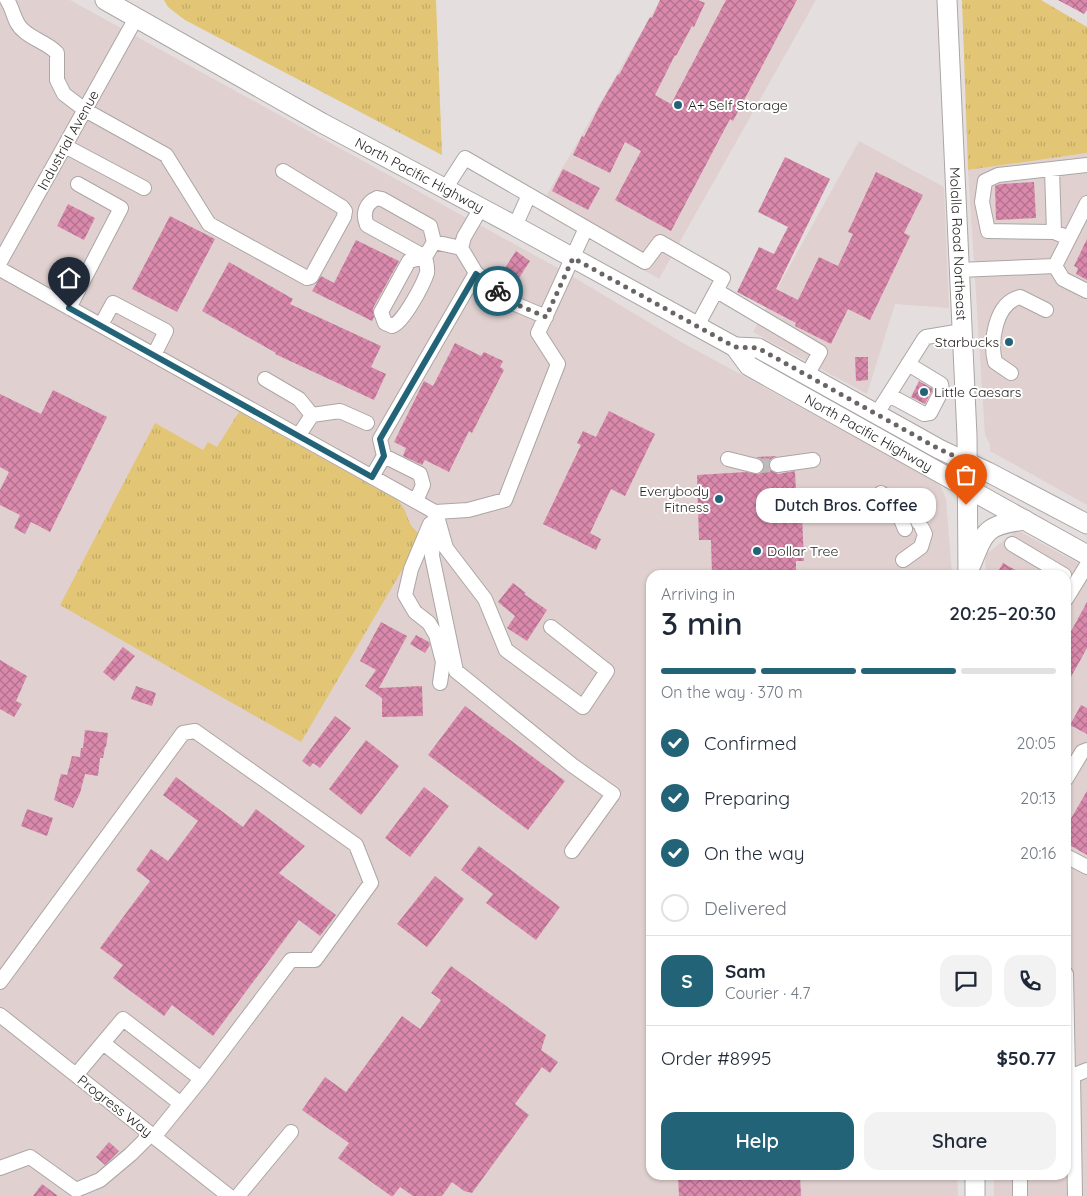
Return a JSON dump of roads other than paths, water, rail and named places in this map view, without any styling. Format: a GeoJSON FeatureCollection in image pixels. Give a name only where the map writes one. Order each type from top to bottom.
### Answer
{"type":"FeatureCollection","features":[{"type":"Feature","properties":{"kind":"main road","name":"North Pacific Highway"},"geometry":{"type":"LineString","coordinates":[[105,0],[322,123],[482,208],[735,347],[749,366],[1087,555]]}},
{"type":"Feature","properties":{"kind":"main road","name":"Molalla Road Northeast"},"geometry":{"type":"LineString","coordinates":[[947,0],[967,462],[968,570]]}},
{"type":"Feature","properties":{"kind":"main road","name":"North Pacific Highway"},"geometry":{"type":"LineString","coordinates":[[735,347],[758,348],[939,449],[1087,524]]}},
{"type":"Feature","properties":{"kind":"main road"},"geometry":{"type":"LineString","coordinates":[[798,393],[807,376]]}},
{"type":"Feature","properties":{"kind":"main road"},"geometry":{"type":"LineString","coordinates":[[970,570],[980,542],[988,530],[1004,523],[1025,520]]}},
{"type":"Feature","properties":{"kind":"main road"},"geometry":{"type":"LineString","coordinates":[[975,1180],[975,1196]]}},
{"type":"Feature","properties":{"kind":"street"},"geometry":{"type":"LineString","coordinates":[[7,0],[12,7],[17,23],[24,32],[51,46],[57,53],[57,80],[64,94],[85,110],[166,156],[209,224],[310,278],[344,217],[344,211],[342,207],[283,171]]}},
{"type":"Feature","properties":{"kind":"street","name":"Industrial Avenue"},"geometry":{"type":"LineString","coordinates":[[0,262],[136,18]]}},
{"type":"Feature","properties":{"kind":"street"},"geometry":{"type":"LineString","coordinates":[[64,146],[144,188]]}},
{"type":"Feature","properties":{"kind":"street"},"geometry":{"type":"LineString","coordinates":[[445,189],[464,158],[645,262],[660,242],[723,278],[697,326]]}},
{"type":"Feature","properties":{"kind":"street"},"geometry":{"type":"LineString","coordinates":[[1069,238],[1054,232],[988,231],[982,202],[986,181],[998,175],[1087,165]]}},
{"type":"Feature","properties":{"kind":"street"},"geometry":{"type":"LineString","coordinates":[[1052,169],[1054,232]]}},
{"type":"Feature","properties":{"kind":"street"},"geometry":{"type":"LineString","coordinates":[[69,308],[121,208],[78,184]]}},
{"type":"Feature","properties":{"kind":"street"},"geometry":{"type":"LineString","coordinates":[[515,226],[529,195]]}},
{"type":"Feature","properties":{"kind":"street"},"geometry":{"type":"LineString","coordinates":[[425,257],[367,225],[365,213],[369,203],[377,198],[382,199],[430,226],[434,242],[425,257],[428,271],[405,315],[397,324],[392,326],[385,323],[381,312],[409,261],[425,257]]}},
{"type":"Feature","properties":{"kind":"street"},"geometry":{"type":"LineString","coordinates":[[1055,266],[1087,203]]}},
{"type":"Feature","properties":{"kind":"street"},"geometry":{"type":"LineString","coordinates":[[482,208],[464,237],[461,248],[476,274],[513,303],[546,317]]}},
{"type":"Feature","properties":{"kind":"street"},"geometry":{"type":"LineString","coordinates":[[0,269],[435,512],[468,510],[505,500],[558,364],[538,333],[586,228]]}},
{"type":"Feature","properties":{"kind":"street"},"geometry":{"type":"LineString","coordinates":[[434,242],[461,248]]}},
{"type":"Feature","properties":{"kind":"street"},"geometry":{"type":"LineString","coordinates":[[959,270],[1055,266]]}},
{"type":"Feature","properties":{"kind":"street"},"geometry":{"type":"LineString","coordinates":[[1055,266],[1064,279],[1087,291]]}},
{"type":"Feature","properties":{"kind":"street"},"geometry":{"type":"LineString","coordinates":[[372,477],[384,456],[380,439],[476,274]]}},
{"type":"Feature","properties":{"kind":"street"},"geometry":{"type":"LineString","coordinates":[[717,291],[820,352],[807,376]]}},
{"type":"Feature","properties":{"kind":"street"},"geometry":{"type":"LineString","coordinates":[[1011,373],[995,362],[993,353],[995,326],[1006,304],[1014,298],[1020,297],[1046,310]]}},
{"type":"Feature","properties":{"kind":"street"},"geometry":{"type":"LineString","coordinates":[[101,325],[112,302],[166,331],[154,355]]}},
{"type":"Feature","properties":{"kind":"street"},"geometry":{"type":"LineString","coordinates":[[876,415],[926,337],[962,331]]}},
{"type":"Feature","properties":{"kind":"street"},"geometry":{"type":"LineString","coordinates":[[888,395],[924,414],[928,414],[942,390],[941,384],[908,364]]}},
{"type":"Feature","properties":{"kind":"street"},"geometry":{"type":"LineString","coordinates":[[265,379],[298,399],[312,414]]}},
{"type":"Feature","properties":{"kind":"street"},"geometry":{"type":"LineString","coordinates":[[312,414],[340,411],[367,423]]}},
{"type":"Feature","properties":{"kind":"street"},"geometry":{"type":"LineString","coordinates":[[299,435],[312,414]]}},
{"type":"Feature","properties":{"kind":"street"},"geometry":{"type":"LineString","coordinates":[[384,456],[420,474],[423,485],[416,501]]}},
{"type":"Feature","properties":{"kind":"street"},"geometry":{"type":"LineString","coordinates":[[728,459],[756,466]]}},
{"type":"Feature","properties":{"kind":"street"},"geometry":{"type":"LineString","coordinates":[[777,465],[813,460]]}},
{"type":"Feature","properties":{"kind":"street"},"geometry":{"type":"LineString","coordinates":[[881,493],[901,508],[913,511],[925,534],[921,547],[903,560]]}},
{"type":"Feature","properties":{"kind":"street"},"geometry":{"type":"LineString","coordinates":[[901,508],[900,517],[911,542],[921,547]]}},
{"type":"Feature","properties":{"kind":"street"},"geometry":{"type":"LineString","coordinates":[[435,512],[446,548],[485,599],[506,650],[583,707],[607,671],[551,627]]}},
{"type":"Feature","properties":{"kind":"street"},"geometry":{"type":"LineString","coordinates":[[435,512],[411,569],[405,596],[414,612],[429,623],[436,635],[443,662],[440,683]]}},
{"type":"Feature","properties":{"kind":"street"},"geometry":{"type":"LineString","coordinates":[[435,512],[432,556],[456,671],[572,765],[613,794],[572,851]]}},
{"type":"Feature","properties":{"kind":"street"},"geometry":{"type":"LineString","coordinates":[[1012,544],[1056,570]]}},
{"type":"Feature","properties":{"kind":"street"},"geometry":{"type":"LineString","coordinates":[[1071,577],[1087,565]]}},
{"type":"Feature","properties":{"kind":"street"},"geometry":{"type":"LineString","coordinates":[[0,982],[183,733],[195,730],[356,844],[371,883],[315,960],[291,960],[181,1104],[152,1135],[100,1180],[76,1190],[30,1157],[0,1168]]}},
{"type":"Feature","properties":{"kind":"street"},"geometry":{"type":"LineString","coordinates":[[1071,761],[1087,750]]}},
{"type":"Feature","properties":{"kind":"street"},"geometry":{"type":"LineString","coordinates":[[1071,859],[1087,867]]}},
{"type":"Feature","properties":{"kind":"street","name":"Progress Way"},"geometry":{"type":"LineString","coordinates":[[0,1015],[229,1196]]}},
{"type":"Feature","properties":{"kind":"street"},"geometry":{"type":"LineString","coordinates":[[76,1075],[123,1020],[201,1079]]}},
{"type":"Feature","properties":{"kind":"street"},"geometry":{"type":"LineString","coordinates":[[103,1043],[181,1104]]}},
{"type":"Feature","properties":{"kind":"street"},"geometry":{"type":"LineString","coordinates":[[1071,1074],[1087,1070]]}},
{"type":"Feature","properties":{"kind":"street"},"geometry":{"type":"LineString","coordinates":[[1071,1123],[1074,1196]]}},
{"type":"Feature","properties":{"kind":"street"},"geometry":{"type":"LineString","coordinates":[[238,1196],[291,1132]]}},
{"type":"Feature","properties":{"kind":"street"},"geometry":{"type":"LineString","coordinates":[[1020,1180],[1020,1196]]}},
{"type":"Feature","properties":{"kind":"tunnel"},"geometry":{"type":"LineString","coordinates":[[756,466],[777,465]]}},
{"type":"Feature","properties":{"kind":"place","name":"A+ Self Storage"},"geometry":{"type":"Point","coordinates":[678,105]}},
{"type":"Feature","properties":{"kind":"place","name":"Starbucks"},"geometry":{"type":"Point","coordinates":[1009,342]}},
{"type":"Feature","properties":{"kind":"place","name":"Little Caesars"},"geometry":{"type":"Point","coordinates":[924,392]}},
{"type":"Feature","properties":{"kind":"place","name":"Everybody Fitness"},"geometry":{"type":"Point","coordinates":[719,499]}},
{"type":"Feature","properties":{"kind":"place","name":"Dutch Bros. Coffee"},"geometry":{"type":"Point","coordinates":[966,505]}},
{"type":"Feature","properties":{"kind":"place","name":"Dollar Tree"},"geometry":{"type":"Point","coordinates":[757,551]}}]}
